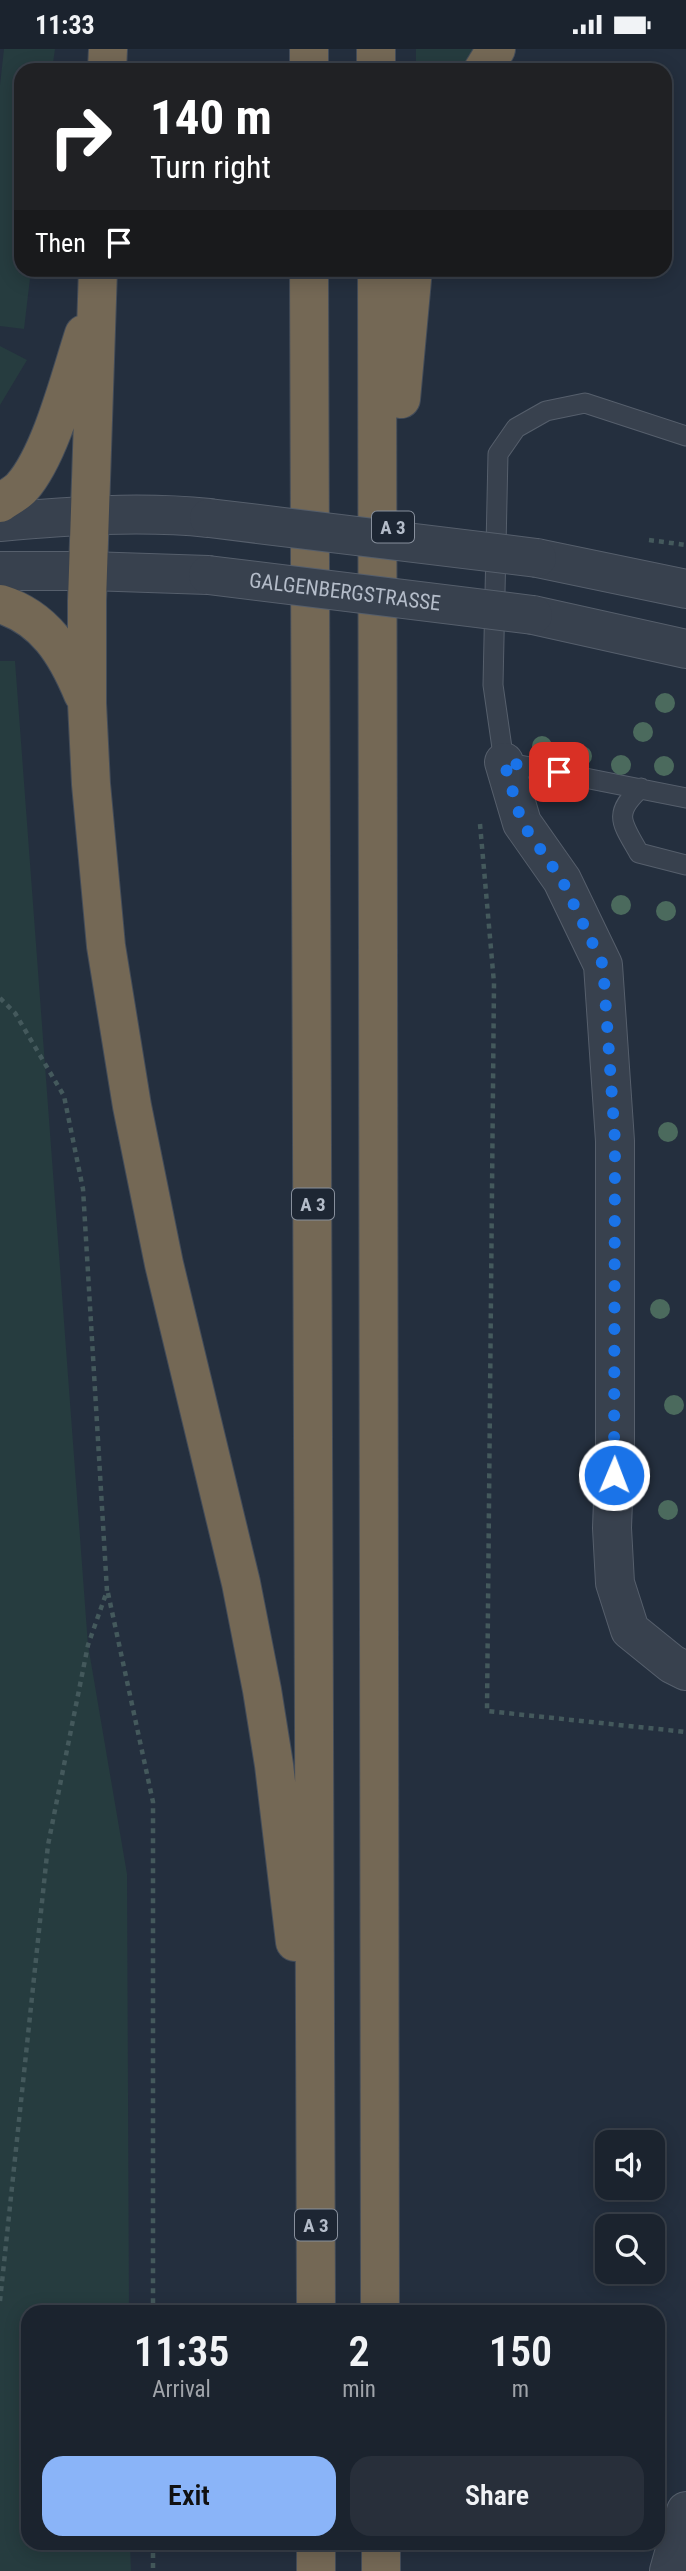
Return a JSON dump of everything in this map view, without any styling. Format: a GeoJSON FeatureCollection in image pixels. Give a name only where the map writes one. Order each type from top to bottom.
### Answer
{"type":"FeatureCollection","features":[{"type":"Feature","properties":{"kind":"highway","name":"A 3"},"geometry":{"type":"LineString","coordinates":[[309,277],[316,2305]]}},
{"type":"Feature","properties":{"kind":"highway","name":"A 3"},"geometry":{"type":"LineString","coordinates":[[377,277],[380,2305]]}},
{"type":"Feature","properties":{"kind":"highway","name":"A 3"},"geometry":{"type":"LineString","coordinates":[[379,786],[403,355],[412,277]]}},
{"type":"Feature","properties":{"kind":"highway"},"geometry":{"type":"LineString","coordinates":[[0,503],[21,489],[37,466],[49,439],[97,282]]}},
{"type":"Feature","properties":{"kind":"highway"},"geometry":{"type":"LineString","coordinates":[[89,571],[97,282]]}},
{"type":"Feature","properties":{"kind":"highway","name":"A 3"},"geometry":{"type":"LineString","coordinates":[[89,571],[87,703],[91,784],[110,973],[132,1106],[164,1264],[241,1583],[261,1690],[274,1765],[316,2138]]}},
{"type":"Feature","properties":{"kind":"highway"},"geometry":{"type":"LineString","coordinates":[[0,604],[37,621],[59,646],[74,671],[87,703]]}},
{"type":"Feature","properties":{"kind":"highway"},"geometry":{"type":"LineString","coordinates":[[316,2550],[316,2571]]}},
{"type":"Feature","properties":{"kind":"highway"},"geometry":{"type":"LineString","coordinates":[[381,2550],[381,2571]]}},
{"type":"Feature","properties":{"kind":"street"},"geometry":{"type":"LineString","coordinates":[[0,522],[91,515],[209,518],[537,558],[686,589]]}},
{"type":"Feature","properties":{"kind":"street","name":"GALGENBERGSTRASSE"},"geometry":{"type":"LineString","coordinates":[[0,572],[89,571],[208,575],[533,615],[686,649]]}},
{"type":"Feature","properties":{"kind":"street"},"geometry":{"type":"LineString","coordinates":[[504,762],[522,823],[562,880],[603,965],[615,1141],[615,1448],[612,1528],[615,1583],[631,1630],[672,1664],[686,1671]]}},
{"type":"Feature","properties":{"kind":"street"},"geometry":{"type":"LineString","coordinates":[[669,2571],[686,2511]]}},
{"type":"Feature","properties":{"kind":"lane"},"geometry":{"type":"LineString","coordinates":[[686,436],[584,403],[547,411],[516,428],[498,454],[493,685],[504,762],[686,799]]}},
{"type":"Feature","properties":{"kind":"lane"},"geometry":{"type":"LineString","coordinates":[[641,788],[625,802],[622,822],[639,853],[686,865]]}},
{"type":"Feature","properties":{"kind":"path"},"geometry":{"type":"LineString","coordinates":[[479,811],[494,983],[487,1711],[686,1732]]}},
{"type":"Feature","properties":{"kind":"path"},"geometry":{"type":"LineString","coordinates":[[0,998],[15,1013],[64,1096],[83,1189],[107,1591],[153,1802],[153,2305]]}},
{"type":"Feature","properties":{"kind":"path"},"geometry":{"type":"LineString","coordinates":[[0,2301],[48,1845],[88,1645],[107,1591]]}},
{"type":"Feature","properties":{"kind":"path"},"geometry":{"type":"LineString","coordinates":[[153,2550],[153,2571]]}},
{"type":"Feature","properties":{"kind":"green space"},"geometry":{"type":"Polygon","coordinates":[[[4,49],[55,49],[53,63],[14,63],[14,277],[30,277],[24,329],[0,326],[0,85],[4,49]]]}},
{"type":"Feature","properties":{"kind":"green space"},"geometry":{"type":"Polygon","coordinates":[[[416,49],[483,49],[472,63],[416,63],[416,49]]]}},
{"type":"Feature","properties":{"kind":"green space"},"geometry":{"type":"Polygon","coordinates":[[[0,346],[27,360],[0,405],[0,346]]]}},
{"type":"Feature","properties":{"kind":"green space"},"geometry":{"type":"Polygon","coordinates":[[[0,661],[15,661],[88,1645],[127,1874],[129,2305],[21,2305],[21,2550],[130,2550],[131,2571],[0,2571],[0,661]]]}},
{"type":"Feature","properties":{"kind":"route"},"geometry":{"type":"LineString","coordinates":[[559,772],[504,762],[522,823],[562,880],[603,965],[615,1141],[614,1475]]}}]}
